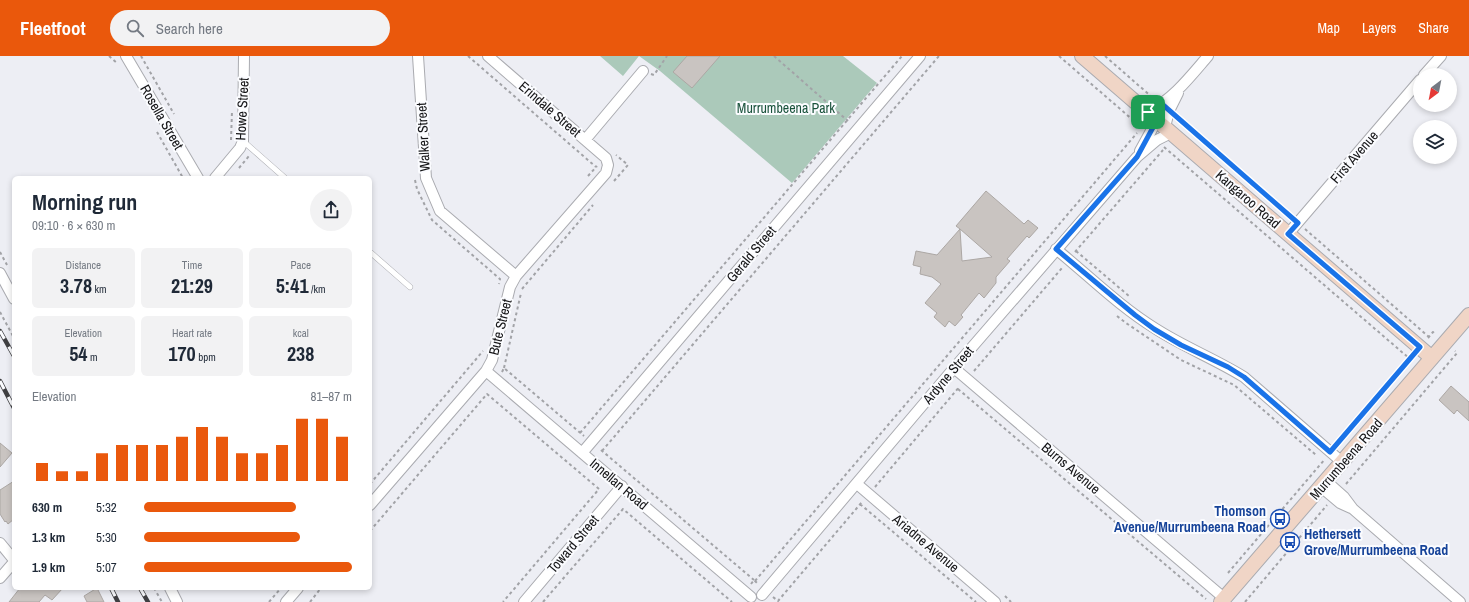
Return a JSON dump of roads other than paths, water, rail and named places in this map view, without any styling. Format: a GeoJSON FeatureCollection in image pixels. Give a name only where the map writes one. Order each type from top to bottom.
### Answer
{"type":"FeatureCollection","features":[{"type":"Feature","properties":{"kind":"street","name":"Rosella Street"},"geometry":{"type":"LineString","coordinates":[[126,56],[197,176]]}},
{"type":"Feature","properties":{"kind":"street","name":"Howe Street"},"geometry":{"type":"LineString","coordinates":[[217,176],[240,148],[243,141],[244,56]]}},
{"type":"Feature","properties":{"kind":"street","name":"Walker Street"},"geometry":{"type":"LineString","coordinates":[[418,56],[426,178],[440,211],[516,276]]}},
{"type":"Feature","properties":{"kind":"street","name":"Erindale Street"},"geometry":{"type":"LineString","coordinates":[[488,56],[606,158],[608,165]]}},
{"type":"Feature","properties":{"kind":"street","name":"Gerald Street"},"geometry":{"type":"LineString","coordinates":[[582,453],[920,56]]}},
{"type":"Feature","properties":{"kind":"street","name":"Kangaroo Road"},"geometry":{"type":"LineString","coordinates":[[1082,56],[1288,234],[1425,342],[1432,358]]}},
{"type":"Feature","properties":{"kind":"street"},"geometry":{"type":"LineString","coordinates":[[1149,134],[1160,123],[1165,108],[1208,56]]}},
{"type":"Feature","properties":{"kind":"street"},"geometry":{"type":"LineString","coordinates":[[1430,68],[1441,56]]}},
{"type":"Feature","properties":{"kind":"street"},"geometry":{"type":"LineString","coordinates":[[585,140],[643,71]]}},
{"type":"Feature","properties":{"kind":"street","name":"First Avenue"},"geometry":{"type":"LineString","coordinates":[[1288,234],[1413,88]]}},
{"type":"Feature","properties":{"kind":"street","name":"Ardyne Street"},"geometry":{"type":"LineString","coordinates":[[764,599],[857,484],[954,368],[1137,157],[1149,134],[1160,123],[1165,108]]}},
{"type":"Feature","properties":{"kind":"street","name":"Bute Street"},"geometry":{"type":"LineString","coordinates":[[372,503],[486,371],[492,360],[510,287],[516,276],[606,173],[608,165]]}},
{"type":"Feature","properties":{"kind":"street"},"geometry":{"type":"LineString","coordinates":[[1056,249],[1154,329],[1181,345],[1228,367],[1244,377],[1342,462]]}},
{"type":"Feature","properties":{"kind":"street"},"geometry":{"type":"LineString","coordinates":[[0,274],[12,295]]}},
{"type":"Feature","properties":{"kind":"street","name":"Murrumbeena Road"},"geometry":{"type":"LineString","coordinates":[[1220,597],[1324,484],[1468,318]]}},
{"type":"Feature","properties":{"kind":"street","name":"Burns Avenue"},"geometry":{"type":"LineString","coordinates":[[954,368],[1220,597]]}},
{"type":"Feature","properties":{"kind":"street","name":"Innellan Road"},"geometry":{"type":"LineString","coordinates":[[486,371],[622,486],[750,599]]}},
{"type":"Feature","properties":{"kind":"street","name":"Ariadne Avenue"},"geometry":{"type":"LineString","coordinates":[[857,484],[995,602]]}},
{"type":"Feature","properties":{"kind":"street"},"geometry":{"type":"LineString","coordinates":[[1324,484],[1340,503],[1353,509],[1460,602]]}},
{"type":"Feature","properties":{"kind":"street","name":"Toward Street"},"geometry":{"type":"LineString","coordinates":[[524,602],[622,486]]}},
{"type":"Feature","properties":{"kind":"street"},"geometry":{"type":"LineString","coordinates":[[0,543],[12,558]]}},
{"type":"Feature","properties":{"kind":"street"},"geometry":{"type":"LineString","coordinates":[[0,578],[12,563]]}},
{"type":"Feature","properties":{"kind":"street"},"geometry":{"type":"LineString","coordinates":[[171,590],[177,602]]}},
{"type":"Feature","properties":{"kind":"street"},"geometry":{"type":"LineString","coordinates":[[286,602],[296,590]]}},
{"type":"Feature","properties":{"kind":"street"},"geometry":{"type":"LineString","coordinates":[[750,599],[757,594],[764,599]]}},
{"type":"Feature","properties":{"kind":"lane"},"geometry":{"type":"LineString","coordinates":[[243,141],[283,176]]}},
{"type":"Feature","properties":{"kind":"lane"},"geometry":{"type":"LineString","coordinates":[[372,254],[410,288]]}},
{"type":"Feature","properties":{"kind":"railway"},"geometry":{"type":"LineString","coordinates":[[0,331],[12,352]]}},
{"type":"Feature","properties":{"kind":"railway"},"geometry":{"type":"LineString","coordinates":[[0,381],[12,404]]}},
{"type":"Feature","properties":{"kind":"railway"},"geometry":{"type":"LineString","coordinates":[[112,590],[118,602]]}},
{"type":"Feature","properties":{"kind":"railway"},"geometry":{"type":"LineString","coordinates":[[141,590],[148,602]]}},
{"type":"Feature","properties":{"kind":"place","name":"Thomson Avenue/Murrumbeena Road"},"geometry":{"type":"Point","coordinates":[1280,519]}},
{"type":"Feature","properties":{"kind":"place","name":"Hethersett Grove/Murrumbeena Road"},"geometry":{"type":"Point","coordinates":[1290,542]}},
{"type":"Feature","properties":{"kind":"park label","name":"Murrumbeena Park"},"geometry":{"type":"Point","coordinates":[786,108]}}]}
